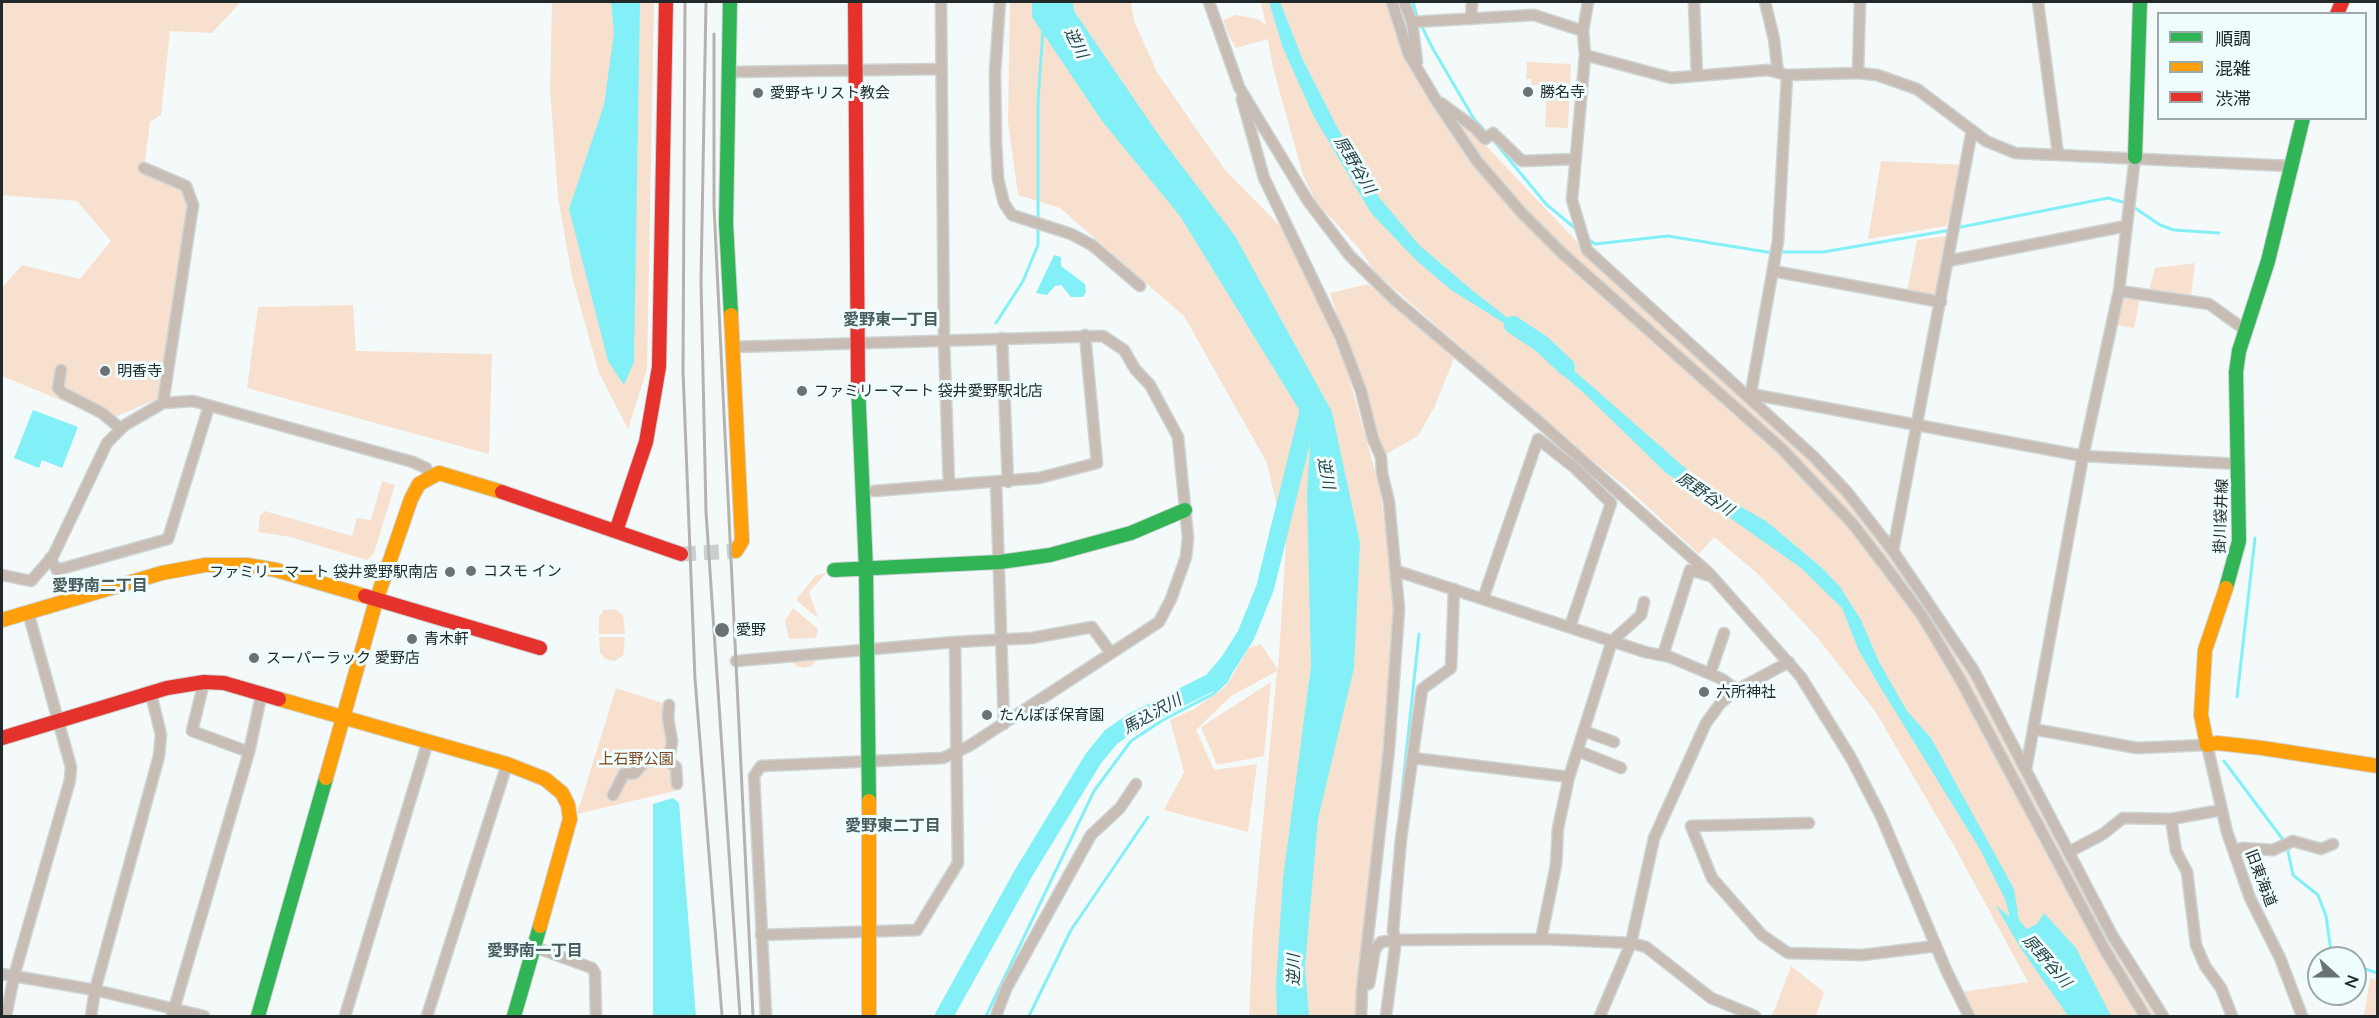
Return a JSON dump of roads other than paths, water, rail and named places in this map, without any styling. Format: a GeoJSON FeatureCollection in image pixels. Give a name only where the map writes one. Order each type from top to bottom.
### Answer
{"type":"FeatureCollection","features":[{"type":"Feature","properties":{"kind":"street"},"geometry":{"type":"LineString","coordinates":[[616,531],[646,442],[659,368],[666,2]]}},
{"type":"Feature","properties":{"kind":"street"},"geometry":{"type":"LineString","coordinates":[[730,2],[726,223],[742,542],[736,551]]}},
{"type":"Feature","properties":{"kind":"street"},"geometry":{"type":"LineString","coordinates":[[855,2],[856,343],[866,570],[869,762],[868,1017]]}},
{"type":"Feature","properties":{"kind":"street"},"geometry":{"type":"LineString","coordinates":[[941,2],[944,340],[949,485]]}},
{"type":"Feature","properties":{"kind":"street"},"geometry":{"type":"LineString","coordinates":[[1000,2],[995,72],[996,142],[998,179],[1004,203],[1012,215],[1071,234],[1092,245],[1140,286]]}},
{"type":"Feature","properties":{"kind":"street"},"geometry":{"type":"LineString","coordinates":[[1209,2],[1239,87],[1264,178],[1341,338],[1361,391],[1373,439],[1381,457],[1400,609],[1395,687],[1362,990],[1362,1017]]}},
{"type":"Feature","properties":{"kind":"street"},"geometry":{"type":"LineString","coordinates":[[1392,2],[1409,55],[1436,100],[1477,161],[1521,212],[1562,253],[1782,449],[1852,524],[1889,570],[1923,617],[1960,679],[2105,950],[2145,1017]]}},
{"type":"Feature","properties":{"kind":"street"},"geometry":{"type":"LineString","coordinates":[[1404,2],[1412,22],[1416,59],[1421,75]]}},
{"type":"Feature","properties":{"kind":"street"},"geometry":{"type":"LineString","coordinates":[[1472,2],[1472,19]]}},
{"type":"Feature","properties":{"kind":"street"},"geometry":{"type":"LineString","coordinates":[[1588,2],[1583,31],[1585,55],[1572,200],[1587,250],[1750,396],[1814,457],[1847,492],[1893,552],[1974,671],[2112,935],[2163,1017]]}},
{"type":"Feature","properties":{"kind":"street"},"geometry":{"type":"LineString","coordinates":[[1694,2],[1697,76]]}},
{"type":"Feature","properties":{"kind":"street"},"geometry":{"type":"LineString","coordinates":[[1750,396],[1778,241],[1782,74],[1764,2]]}},
{"type":"Feature","properties":{"kind":"street"},"geometry":{"type":"LineString","coordinates":[[1858,73],[1860,2]]}},
{"type":"Feature","properties":{"kind":"street"},"geometry":{"type":"LineString","coordinates":[[2038,2],[2058,154]]}},
{"type":"Feature","properties":{"kind":"street"},"geometry":{"type":"LineString","coordinates":[[2026,768],[2083,456],[2119,291],[2135,158],[2140,2]]}},
{"type":"Feature","properties":{"kind":"street"},"geometry":{"type":"LineString","coordinates":[[1412,22],[1534,15],[1583,31]]}},
{"type":"Feature","properties":{"kind":"street"},"geometry":{"type":"LineString","coordinates":[[1585,55],[1671,78],[1768,70],[1782,74],[1858,73],[1894,80],[1917,89],[1999,148],[2015,153],[2290,166]]}},
{"type":"Feature","properties":{"kind":"street"},"geometry":{"type":"LineString","coordinates":[[729,72],[940,69]]}},
{"type":"Feature","properties":{"kind":"street"},"geometry":{"type":"LineString","coordinates":[[1239,87],[1308,201],[1350,256],[1395,300],[1554,436],[1713,577],[1801,677],[1851,758],[1881,816],[1969,1017]]}},
{"type":"Feature","properties":{"kind":"street"},"geometry":{"type":"LineString","coordinates":[[1436,100],[1475,128],[1485,140],[1493,133],[1522,161],[1575,159]]}},
{"type":"Feature","properties":{"kind":"street","name":"掛川袋井線"},"geometry":{"type":"LineString","coordinates":[[2207,746],[2201,715],[2203,664],[2208,639],[2236,560],[2239,542],[2236,372],[2244,329],[2268,261],[2302,120]]}},
{"type":"Feature","properties":{"kind":"street"},"geometry":{"type":"LineString","coordinates":[[1893,552],[1972,130]]}},
{"type":"Feature","properties":{"kind":"street"},"geometry":{"type":"LineString","coordinates":[[144,168],[186,186],[193,206],[163,403]]}},
{"type":"Feature","properties":{"kind":"street"},"geometry":{"type":"LineString","coordinates":[[1948,261],[2126,226]]}},
{"type":"Feature","properties":{"kind":"street"},"geometry":{"type":"LineString","coordinates":[[1773,271],[1941,302]]}},
{"type":"Feature","properties":{"kind":"street"},"geometry":{"type":"LineString","coordinates":[[2119,291],[2209,304],[2244,329]]}},
{"type":"Feature","properties":{"kind":"street"},"geometry":{"type":"LineString","coordinates":[[874,491],[1040,478],[1097,462],[1085,335]]}},
{"type":"Feature","properties":{"kind":"street"},"geometry":{"type":"LineString","coordinates":[[734,347],[1103,336],[1113,340],[1124,350],[1135,369],[1150,385],[1178,437],[1185,510],[1186,557],[1172,599],[1159,622],[1004,724],[943,758],[761,766],[754,776],[766,1017]]}},
{"type":"Feature","properties":{"kind":"street"},"geometry":{"type":"LineString","coordinates":[[1002,338],[1008,482]]}},
{"type":"Feature","properties":{"kind":"street"},"geometry":{"type":"LineString","coordinates":[[61,370],[58,388],[63,393],[102,413],[121,429]]}},
{"type":"Feature","properties":{"kind":"street"},"geometry":{"type":"LineString","coordinates":[[1750,396],[2083,456],[2239,464]]}},
{"type":"Feature","properties":{"kind":"street"},"geometry":{"type":"LineString","coordinates":[[2,575],[31,581],[50,558],[107,443],[121,429],[163,403],[193,401],[414,462],[426,468],[430,475]]}},
{"type":"Feature","properties":{"kind":"street"},"geometry":{"type":"LineString","coordinates":[[50,558],[57,570],[168,539],[210,406]]}},
{"type":"Feature","properties":{"kind":"street"},"geometry":{"type":"LineString","coordinates":[[1483,599],[1538,438],[1575,468],[1611,503],[1570,627]]}},
{"type":"Feature","properties":{"kind":"street"},"geometry":{"type":"LineString","coordinates":[[258,1017],[341,717],[376,601],[411,499],[419,484],[430,475],[439,473],[452,475],[681,554]]}},
{"type":"Feature","properties":{"kind":"street"},"geometry":{"type":"LineString","coordinates":[[996,482],[1004,724]]}},
{"type":"Feature","properties":{"kind":"street"},"geometry":{"type":"LineString","coordinates":[[834,570],[1000,562],[1050,555],[1131,533],[1185,510]]}},
{"type":"Feature","properties":{"kind":"street"},"geometry":{"type":"LineString","coordinates":[[2,620],[162,573],[187,567],[226,564],[276,570],[540,648]]}},
{"type":"Feature","properties":{"kind":"street"},"geometry":{"type":"LineString","coordinates":[[1663,655],[1690,570],[1713,577]]}},
{"type":"Feature","properties":{"kind":"street"},"geometry":{"type":"LineString","coordinates":[[1397,571],[1612,641],[1663,655],[1722,679],[1737,690]]}},
{"type":"Feature","properties":{"kind":"street"},"geometry":{"type":"LineString","coordinates":[[1386,1017],[1396,939],[1393,932],[1401,838],[1422,689],[1451,668],[1454,590]]}},
{"type":"Feature","properties":{"kind":"street"},"geometry":{"type":"LineString","coordinates":[[1541,939],[1556,865],[1558,828],[1569,777],[1612,641],[1641,615],[1644,602]]}},
{"type":"Feature","properties":{"kind":"street"},"geometry":{"type":"LineString","coordinates":[[6,1017],[14,976],[70,780],[71,767],[28,612]]}},
{"type":"Feature","properties":{"kind":"street"},"geometry":{"type":"LineString","coordinates":[[736,661],[955,642],[1032,638],[1092,627],[1111,653]]}},
{"type":"Feature","properties":{"kind":"street"},"geometry":{"type":"LineString","coordinates":[[1710,674],[1724,633]]}},
{"type":"Feature","properties":{"kind":"street"},"geometry":{"type":"LineString","coordinates":[[761,935],[917,930],[958,863],[955,642]]}},
{"type":"Feature","properties":{"kind":"street"},"geometry":{"type":"LineString","coordinates":[[1600,1017],[1631,943],[1645,869],[1670,797],[1706,723],[1720,704],[1737,690],[1789,662]]}},
{"type":"Feature","properties":{"kind":"street"},"geometry":{"type":"LineString","coordinates":[[2,738],[151,694],[204,682],[224,683],[262,692],[507,764],[546,778],[562,793],[568,805],[570,819],[514,1017]]}},
{"type":"Feature","properties":{"kind":"street"},"geometry":{"type":"LineString","coordinates":[[204,682],[192,731],[249,752]]}},
{"type":"Feature","properties":{"kind":"street"},"geometry":{"type":"LineString","coordinates":[[173,1012],[249,752],[262,692]]}},
{"type":"Feature","properties":{"kind":"street"},"geometry":{"type":"LineString","coordinates":[[91,1017],[95,990],[159,756],[161,735],[151,694]]}},
{"type":"Feature","properties":{"kind":"street"},"geometry":{"type":"LineString","coordinates":[[613,795],[624,774],[635,773],[645,762],[665,759],[670,754],[672,741],[668,718],[669,705]]}},
{"type":"Feature","properties":{"kind":"street"},"geometry":{"type":"LineString","coordinates":[[2033,729],[2137,748],[2207,746],[2217,743],[2378,766]]}},
{"type":"Feature","properties":{"kind":"street"},"geometry":{"type":"LineString","coordinates":[[1584,731],[1614,742]]}},
{"type":"Feature","properties":{"kind":"street"},"geometry":{"type":"LineString","coordinates":[[345,1017],[428,741]]}},
{"type":"Feature","properties":{"kind":"street","name":"旧東海道"},"geometry":{"type":"LineString","coordinates":[[2207,746],[2222,810],[2250,898],[2280,958],[2302,1017]]}},
{"type":"Feature","properties":{"kind":"street"},"geometry":{"type":"LineString","coordinates":[[1578,751],[1621,768]]}},
{"type":"Feature","properties":{"kind":"street"},"geometry":{"type":"LineString","coordinates":[[1413,758],[1569,777]]}},
{"type":"Feature","properties":{"kind":"street"},"geometry":{"type":"LineString","coordinates":[[665,759],[676,767],[677,784]]}},
{"type":"Feature","properties":{"kind":"street"},"geometry":{"type":"LineString","coordinates":[[427,1017],[507,764]]}},
{"type":"Feature","properties":{"kind":"street"},"geometry":{"type":"LineString","coordinates":[[996,1017],[1006,989],[1091,835],[1119,808],[1136,784]]}},
{"type":"Feature","properties":{"kind":"street"},"geometry":{"type":"LineString","coordinates":[[2069,852],[2103,834],[2123,818],[2171,819],[2222,810]]}},
{"type":"Feature","properties":{"kind":"street"},"geometry":{"type":"LineString","coordinates":[[2171,819],[2176,851],[2187,872],[2196,945],[2205,966],[2225,996],[2232,1017]]}},
{"type":"Feature","properties":{"kind":"street"},"geometry":{"type":"LineString","coordinates":[[1809,823],[1691,826],[1712,878],[1762,935],[1788,952],[1862,955],[1936,946]]}},
{"type":"Feature","properties":{"kind":"street"},"geometry":{"type":"LineString","coordinates":[[2234,851],[2242,848],[2273,850],[2293,841],[2320,849],[2333,844]]}},
{"type":"Feature","properties":{"kind":"street"},"geometry":{"type":"LineString","coordinates":[[1362,1017],[1375,949],[1381,942],[1396,939],[1541,939],[1631,943],[1646,946],[1711,998],[1755,1017]]}},
{"type":"Feature","properties":{"kind":"street"},"geometry":{"type":"LineString","coordinates":[[534,946],[592,968],[595,973],[596,1017]]}},
{"type":"Feature","properties":{"kind":"street"},"geometry":{"type":"LineString","coordinates":[[2,974],[95,990],[173,1012],[204,1017]]}},
{"type":"Feature","properties":{"kind":"water"},"geometry":{"type":"Polygon","coordinates":[[[611,2],[640,2],[634,362],[624,385],[608,361],[569,209],[604,105],[614,33],[611,2]]]}},
{"type":"Feature","properties":{"kind":"water","name":"逆川"},"geometry":{"type":"Polygon","coordinates":[[[1032,2],[1073,2],[1074,11],[1160,137],[1235,236],[1332,412],[1360,543],[1354,668],[1318,819],[1305,967],[1309,1016],[1277,1016],[1276,983],[1283,879],[1311,666],[1307,493],[1311,429],[1180,216],[1102,121],[1032,17],[1032,2]]]}},
{"type":"Feature","properties":{"kind":"water"},"geometry":{"type":"Polygon","coordinates":[[[1269,2],[1280,2],[1302,58],[1337,127],[1378,196],[1419,245],[1570,367],[1709,489],[1766,521],[1822,568],[1840,587],[1861,620],[1879,662],[1907,711],[1931,738],[2014,889],[2019,920],[2027,929],[2037,924],[2044,913],[2076,948],[2111,1016],[2068,1016],[2020,947],[1996,906],[2010,917],[2005,899],[1981,851],[1859,651],[1842,608],[1801,568],[1665,472],[1586,395],[1504,323],[1451,290],[1416,260],[1371,213],[1313,115],[1283,48],[1269,2]]]}},
{"type":"Feature","properties":{"kind":"water"},"geometry":{"type":"Polygon","coordinates":[[[1054,255],[1061,257],[1061,266],[1085,284],[1086,292],[1083,297],[1071,297],[1061,285],[1055,286],[1047,295],[1036,293],[1054,255]]]}},
{"type":"Feature","properties":{"kind":"water"},"geometry":{"type":"Polygon","coordinates":[[[33,410],[78,427],[62,468],[42,460],[39,468],[14,458],[33,410]]]}},
{"type":"Feature","properties":{"kind":"water"},"geometry":{"type":"Polygon","coordinates":[[[673,798],[679,803],[696,1016],[653,1016],[653,804],[673,798]]]}},
{"type":"Feature","properties":{"kind":"waterway"},"geometry":{"type":"LineString","coordinates":[[1413,2],[1417,17],[1433,49],[1474,119],[1487,133]]}},
{"type":"Feature","properties":{"kind":"waterway"},"geometry":{"type":"LineString","coordinates":[[996,323],[1023,281],[1038,245],[1038,101],[1043,30]]}},
{"type":"Feature","properties":{"kind":"waterway"},"geometry":{"type":"LineString","coordinates":[[1493,140],[1546,204],[1576,229]]}},
{"type":"Feature","properties":{"kind":"waterway"},"geometry":{"type":"LineString","coordinates":[[1956,228],[2108,198],[2126,203]]}},
{"type":"Feature","properties":{"kind":"waterway"},"geometry":{"type":"LineString","coordinates":[[2132,206],[2160,225],[2174,230],[2219,233]]}},
{"type":"Feature","properties":{"kind":"waterway"},"geometry":{"type":"LineString","coordinates":[[1779,252],[1823,252],[1951,230]]}},
{"type":"Feature","properties":{"kind":"waterway"},"geometry":{"type":"LineString","coordinates":[[1588,239],[1595,244],[1668,236],[1773,253]]}},
{"type":"Feature","properties":{"kind":"waterway","name":"原野谷川"},"geometry":{"type":"LineString","coordinates":[[1513,325],[1542,344],[1566,367]]}},
{"type":"Feature","properties":{"kind":"waterway","name":"馬込沢川"},"geometry":{"type":"LineString","coordinates":[[944,1016],[1023,874],[1093,759],[1111,737],[1134,721],[1212,682],[1229,662],[1246,635],[1265,588],[1312,398]]}},
{"type":"Feature","properties":{"kind":"waterway"},"geometry":{"type":"LineString","coordinates":[[2237,697],[2255,538]]}},
{"type":"Feature","properties":{"kind":"waterway"},"geometry":{"type":"LineString","coordinates":[[986,1016],[1094,791],[1131,741],[1163,720],[1213,694],[1226,682],[1242,652],[1257,609]]}},
{"type":"Feature","properties":{"kind":"waterway"},"geometry":{"type":"LineString","coordinates":[[1400,811],[1419,634]]}},
{"type":"Feature","properties":{"kind":"waterway"},"geometry":{"type":"LineString","coordinates":[[2224,761],[2284,841]]}},
{"type":"Feature","properties":{"kind":"waterway"},"geometry":{"type":"LineString","coordinates":[[1029,1016],[1071,930],[1148,817]]}},
{"type":"Feature","properties":{"kind":"waterway"},"geometry":{"type":"LineString","coordinates":[[2287,847],[2293,875],[2318,895],[2326,916],[2330,946]]}},
{"type":"Feature","properties":{"kind":"waterway"},"geometry":{"type":"LineString","coordinates":[[2367,970],[2378,973]]}},
{"type":"Feature","properties":{"kind":"tunnel"},"geometry":{"type":"LineString","coordinates":[[681,554],[736,551]]}},
{"type":"Feature","properties":{"kind":"railway"},"geometry":{"type":"LineString","coordinates":[[685,2],[683,371],[695,679],[722,1016]]}},
{"type":"Feature","properties":{"kind":"railway"},"geometry":{"type":"LineString","coordinates":[[706,2],[701,281],[706,512],[740,1016]]}},
{"type":"Feature","properties":{"kind":"railway"},"geometry":{"type":"LineString","coordinates":[[714,34],[714,206],[753,1016]]}},
{"type":"Feature","properties":{"kind":"place","name":"勝名寺"},"geometry":{"type":"Point","coordinates":[1528,92]}},
{"type":"Feature","properties":{"kind":"place","name":"愛野キリスト教会"},"geometry":{"type":"Point","coordinates":[758,93]}},
{"type":"Feature","properties":{"kind":"place","name":"明香寺"},"geometry":{"type":"Point","coordinates":[105,371]}},
{"type":"Feature","properties":{"kind":"place","name":"ファミリーマート 袋井愛野駅北店"},"geometry":{"type":"Point","coordinates":[802,391]}},
{"type":"Feature","properties":{"kind":"place","name":"コスモ イン"},"geometry":{"type":"Point","coordinates":[471,571]}},
{"type":"Feature","properties":{"kind":"place","name":"ファミリーマート 袋井愛野駅南店"},"geometry":{"type":"Point","coordinates":[450,572]}},
{"type":"Feature","properties":{"kind":"place","name":"愛野"},"geometry":{"type":"Point","coordinates":[722,630]}},
{"type":"Feature","properties":{"kind":"place","name":"青木軒"},"geometry":{"type":"Point","coordinates":[412,639]}},
{"type":"Feature","properties":{"kind":"place","name":"スーパーラック 愛野店"},"geometry":{"type":"Point","coordinates":[254,658]}},
{"type":"Feature","properties":{"kind":"place","name":"六所神社"},"geometry":{"type":"Point","coordinates":[1704,692]}},
{"type":"Feature","properties":{"kind":"place","name":"たんぽぽ保育園"},"geometry":{"type":"Point","coordinates":[987,715]}},
{"type":"Feature","properties":{"kind":"district","name":"愛野東一丁目"},"geometry":{"type":"Point","coordinates":[891,320]}},
{"type":"Feature","properties":{"kind":"district","name":"愛野南二丁目"},"geometry":{"type":"Point","coordinates":[100,586]}},
{"type":"Feature","properties":{"kind":"district","name":"愛野東二丁目"},"geometry":{"type":"Point","coordinates":[893,826]}},
{"type":"Feature","properties":{"kind":"district","name":"愛野南一丁目"},"geometry":{"type":"Point","coordinates":[535,951]}},
{"type":"Feature","properties":{"kind":"park label","name":"上石野公園"},"geometry":{"type":"Point","coordinates":[636,759]}}]}
